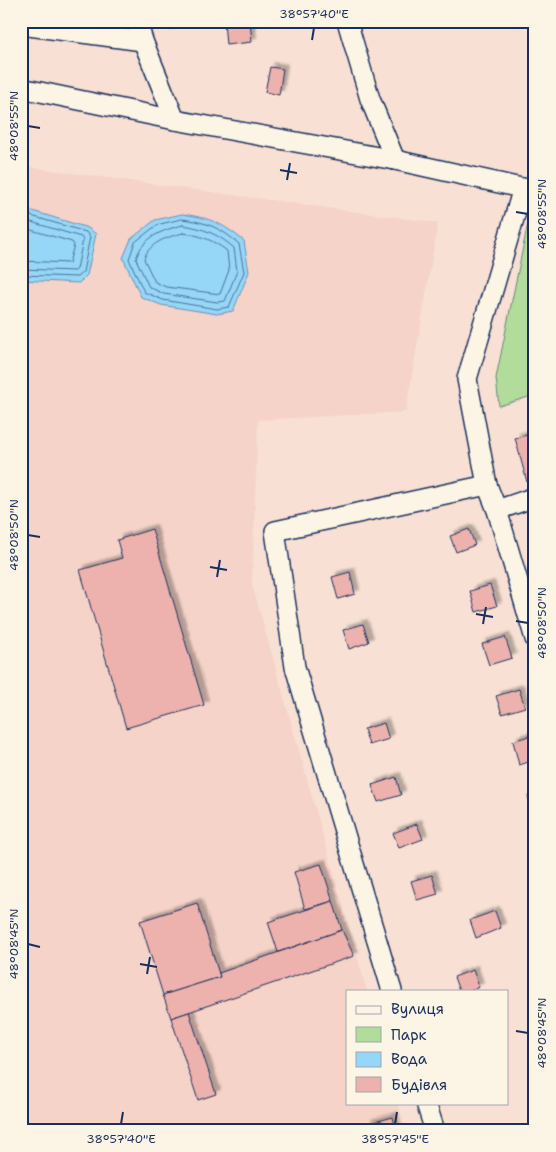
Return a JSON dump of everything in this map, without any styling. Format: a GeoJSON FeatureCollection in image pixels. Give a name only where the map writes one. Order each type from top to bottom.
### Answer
{"type":"FeatureCollection","features":[{"type":"Feature","properties":{"kind":"street"},"geometry":{"type":"LineString","coordinates":[[137,21],[143,42],[174,120]]}},
{"type":"Feature","properties":{"kind":"street"},"geometry":{"type":"LineString","coordinates":[[347,21],[370,99],[395,160]]}},
{"type":"Feature","properties":{"kind":"street"},"geometry":{"type":"LineString","coordinates":[[21,25],[143,42]]}},
{"type":"Feature","properties":{"kind":"street"},"geometry":{"type":"LineString","coordinates":[[21,88],[174,120],[395,160],[529,190],[467,379],[487,485],[497,510],[535,639]]}},
{"type":"Feature","properties":{"kind":"street"},"geometry":{"type":"LineString","coordinates":[[392,990],[294,666],[275,531],[487,485]]}},
{"type":"Feature","properties":{"kind":"street"},"geometry":{"type":"LineString","coordinates":[[497,510],[535,497]]}},
{"type":"Feature","properties":{"kind":"street"},"geometry":{"type":"LineString","coordinates":[[426,1104],[434,1131]]}},
{"type":"Feature","properties":{"kind":"shaded area"},"geometry":{"type":"Polygon","coordinates":[[[21,166],[438,223],[406,412],[258,420],[252,584],[367,990],[346,990],[346,1104],[398,1104],[406,1131],[21,1131],[21,166]]]}},
{"type":"Feature","properties":{"kind":"green space"},"geometry":{"type":"Polygon","coordinates":[[[530,213],[535,214],[535,395],[499,406],[496,378],[530,213]]]}},
{"type":"Feature","properties":{"kind":"water"},"geometry":{"type":"Polygon","coordinates":[[[23,208],[88,228],[96,234],[87,275],[79,283],[21,280],[21,209],[23,208]]]}},
{"type":"Feature","properties":{"kind":"water"},"geometry":{"type":"Polygon","coordinates":[[[182,214],[216,222],[244,241],[249,272],[233,311],[217,314],[161,305],[141,297],[123,258],[131,239],[155,220],[182,214]]]}},
{"type":"Feature","properties":{"kind":"building"},"geometry":{"type":"Polygon","coordinates":[[[165,21],[188,21],[169,30],[165,21]]]}},
{"type":"Feature","properties":{"kind":"building"},"geometry":{"type":"Polygon","coordinates":[[[250,21],[252,42],[226,45],[224,22],[250,21]]]}},
{"type":"Feature","properties":{"kind":"building"},"geometry":{"type":"Polygon","coordinates":[[[270,67],[283,69],[279,95],[265,92],[270,67]]]}},
{"type":"Feature","properties":{"kind":"building"},"geometry":{"type":"Polygon","coordinates":[[[535,433],[535,480],[527,482],[515,438],[535,433]]]}},
{"type":"Feature","properties":{"kind":"building"},"geometry":{"type":"Polygon","coordinates":[[[152,529],[204,705],[126,728],[80,570],[122,558],[117,540],[152,529]]]}},
{"type":"Feature","properties":{"kind":"building"},"geometry":{"type":"Polygon","coordinates":[[[469,529],[475,545],[456,552],[450,536],[469,529]]]}},
{"type":"Feature","properties":{"kind":"building"},"geometry":{"type":"Polygon","coordinates":[[[350,572],[355,594],[338,599],[332,577],[350,572]]]}},
{"type":"Feature","properties":{"kind":"building"},"geometry":{"type":"Polygon","coordinates":[[[490,585],[497,606],[476,612],[470,591],[490,585]]]}},
{"type":"Feature","properties":{"kind":"building"},"geometry":{"type":"Polygon","coordinates":[[[363,624],[369,642],[349,649],[343,630],[363,624]]]}},
{"type":"Feature","properties":{"kind":"building"},"geometry":{"type":"Polygon","coordinates":[[[505,637],[512,658],[489,665],[482,644],[505,637]]]}},
{"type":"Feature","properties":{"kind":"building"},"geometry":{"type":"Polygon","coordinates":[[[519,689],[525,707],[502,714],[496,696],[519,689]]]}},
{"type":"Feature","properties":{"kind":"building"},"geometry":{"type":"Polygon","coordinates":[[[384,723],[389,739],[369,745],[364,729],[384,723]]]}},
{"type":"Feature","properties":{"kind":"building"},"geometry":{"type":"Polygon","coordinates":[[[532,735],[535,746],[535,760],[519,765],[513,741],[532,735]]]}},
{"type":"Feature","properties":{"kind":"building"},"geometry":{"type":"Polygon","coordinates":[[[396,777],[401,795],[378,802],[372,785],[396,777]]]}},
{"type":"Feature","properties":{"kind":"building"},"geometry":{"type":"Polygon","coordinates":[[[535,794],[535,815],[533,815],[528,796],[535,794]]]}},
{"type":"Feature","properties":{"kind":"building"},"geometry":{"type":"Polygon","coordinates":[[[417,824],[423,839],[399,848],[393,833],[417,824]]]}},
{"type":"Feature","properties":{"kind":"building"},"geometry":{"type":"Polygon","coordinates":[[[321,864],[333,901],[305,909],[294,872],[321,864]]]}},
{"type":"Feature","properties":{"kind":"building"},"geometry":{"type":"Polygon","coordinates":[[[432,875],[438,894],[417,900],[411,881],[432,875]]]}},
{"type":"Feature","properties":{"kind":"building"},"geometry":{"type":"Polygon","coordinates":[[[333,901],[342,930],[278,952],[268,922],[333,901]]]}},
{"type":"Feature","properties":{"kind":"building"},"geometry":{"type":"Polygon","coordinates":[[[197,903],[220,977],[163,995],[140,921],[197,903]]]}},
{"type":"Feature","properties":{"kind":"building"},"geometry":{"type":"Polygon","coordinates":[[[495,911],[501,928],[476,938],[470,920],[495,911]]]}},
{"type":"Feature","properties":{"kind":"building"},"geometry":{"type":"Polygon","coordinates":[[[342,930],[354,956],[171,1018],[163,995],[220,977],[219,973],[342,930]]]}},
{"type":"Feature","properties":{"kind":"building"},"geometry":{"type":"Polygon","coordinates":[[[473,970],[479,987],[472,990],[459,990],[454,977],[473,970]]]}},
{"type":"Feature","properties":{"kind":"building"},"geometry":{"type":"Polygon","coordinates":[[[189,1012],[216,1094],[198,1100],[171,1018],[189,1012]]]}},
{"type":"Feature","properties":{"kind":"building"},"geometry":{"type":"Polygon","coordinates":[[[393,1117],[396,1131],[369,1131],[367,1124],[393,1117]]]}}]}
